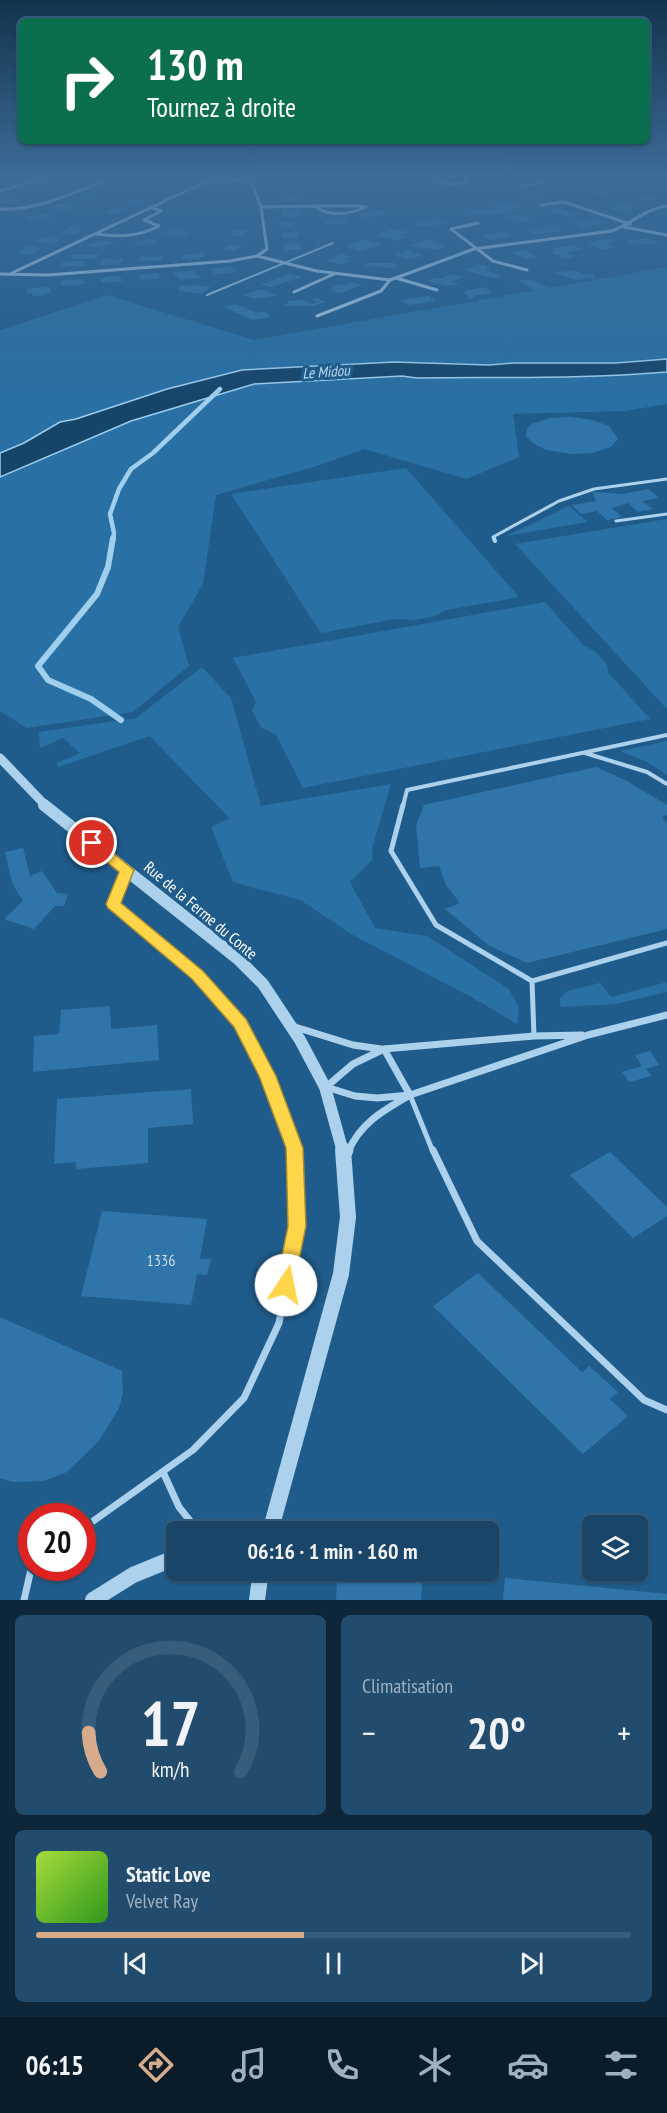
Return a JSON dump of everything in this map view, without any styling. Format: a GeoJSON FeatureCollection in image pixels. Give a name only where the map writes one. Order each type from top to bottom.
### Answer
{"type":"FeatureCollection","features":[{"type":"Feature","properties":{"kind":"street"},"geometry":{"type":"LineString","coordinates":[[10,274],[60,251]]}},
{"type":"Feature","properties":{"kind":"street"},"geometry":{"type":"LineString","coordinates":[[0,274],[48,275],[230,261],[257,256],[265,251]]}},
{"type":"Feature","properties":{"kind":"street"},"geometry":{"type":"LineString","coordinates":[[317,316],[381,291],[390,280],[469,251]]}},
{"type":"Feature","properties":{"kind":"street"},"geometry":{"type":"LineString","coordinates":[[477,251],[493,261],[527,270]]}},
{"type":"Feature","properties":{"kind":"street"},"geometry":{"type":"LineString","coordinates":[[257,256],[317,271],[390,280]]}},
{"type":"Feature","properties":{"kind":"street"},"geometry":{"type":"LineString","coordinates":[[294,292],[338,272]]}},
{"type":"Feature","properties":{"kind":"street"},"geometry":{"type":"LineString","coordinates":[[395,278],[437,290]]}},
{"type":"Feature","properties":{"kind":"street","name":"Rue de la Ferme du Conte"},"geometry":{"type":"LineString","coordinates":[[0,759],[38,800],[238,959],[263,984],[291,1025],[325,1087],[345,1159],[348,1217],[341,1274],[273,1521]]}},
{"type":"Feature","properties":{"kind":"street"},"geometry":{"type":"LineString","coordinates":[[345,1159],[352,1139],[366,1122],[410,1095],[588,1035],[667,1015]]}},
{"type":"Feature","properties":{"kind":"street"},"geometry":{"type":"LineString","coordinates":[[291,1025],[353,1045],[384,1050]]}},
{"type":"Feature","properties":{"kind":"street"},"geometry":{"type":"LineString","coordinates":[[325,1087],[365,1055],[384,1050],[534,1036],[588,1035]]}},
{"type":"Feature","properties":{"kind":"street"},"geometry":{"type":"LineString","coordinates":[[384,1050],[410,1095]]}},
{"type":"Feature","properties":{"kind":"street"},"geometry":{"type":"LineString","coordinates":[[325,1087],[377,1098],[410,1095]]}},
{"type":"Feature","properties":{"kind":"street"},"geometry":{"type":"LineString","coordinates":[[93,1600],[109,1588],[166,1560]]}},
{"type":"Feature","properties":{"kind":"street"},"geometry":{"type":"LineString","coordinates":[[257,1600],[260,1581]]}},
{"type":"Feature","properties":{"kind":"lane"},"geometry":{"type":"LineString","coordinates":[[207,295],[313,251]]}},
{"type":"Feature","properties":{"kind":"lane"},"geometry":{"type":"LineString","coordinates":[[495,541],[493,537],[559,501],[594,489],[667,479]]}},
{"type":"Feature","properties":{"kind":"lane"},"geometry":{"type":"LineString","coordinates":[[616,521],[667,514]]}},
{"type":"Feature","properties":{"kind":"lane"},"geometry":{"type":"LineString","coordinates":[[667,735],[407,790],[391,850],[436,925],[532,981],[667,943]]}},
{"type":"Feature","properties":{"kind":"lane"},"geometry":{"type":"LineString","coordinates":[[583,752],[647,772],[667,784]]}},
{"type":"Feature","properties":{"kind":"lane"},"geometry":{"type":"LineString","coordinates":[[96,1519],[193,1450],[244,1398],[279,1323],[297,1226],[295,1148],[268,1076],[240,1023],[197,975],[113,904],[127,870]]}},
{"type":"Feature","properties":{"kind":"lane"},"geometry":{"type":"LineString","coordinates":[[532,981],[534,1036]]}},
{"type":"Feature","properties":{"kind":"lane"},"geometry":{"type":"LineString","coordinates":[[410,1095],[435,1156],[477,1241],[644,1400],[667,1410]]}},
{"type":"Feature","properties":{"kind":"lane"},"geometry":{"type":"LineString","coordinates":[[163,1472],[179,1507],[190,1521]]}},
{"type":"Feature","properties":{"kind":"lane"},"geometry":{"type":"LineString","coordinates":[[24,1600],[28,1581]]}},
{"type":"Feature","properties":{"kind":"shaded area"},"geometry":{"type":"Polygon","coordinates":[[[667,267],[667,404],[625,411],[513,414],[519,457],[467,479],[364,449],[317,466],[216,495],[203,584],[178,627],[189,666],[133,712],[27,728],[0,711],[0,330],[107,295],[254,340],[667,267]]]}},
{"type":"Feature","properties":{"kind":"shaded area"},"geometry":{"type":"Polygon","coordinates":[[[406,468],[519,597],[447,610],[435,616],[415,620],[395,619],[321,633],[231,494],[406,468]]]}},
{"type":"Feature","properties":{"kind":"shaded area"},"geometry":{"type":"Polygon","coordinates":[[[569,506],[588,522],[506,536],[569,506]]]}},
{"type":"Feature","properties":{"kind":"shaded area"},"geometry":{"type":"Polygon","coordinates":[[[667,519],[667,709],[515,544],[667,519]]]}},
{"type":"Feature","properties":{"kind":"shaded area"},"geometry":{"type":"Polygon","coordinates":[[[545,602],[583,645],[595,651],[607,664],[608,672],[650,719],[303,788],[276,735],[261,727],[252,711],[256,702],[233,658],[545,602]]]}},
{"type":"Feature","properties":{"kind":"shaded area"},"geometry":{"type":"Polygon","coordinates":[[[202,667],[231,698],[261,806],[391,784],[372,849],[373,859],[350,882],[375,928],[427,936],[509,989],[519,1008],[517,1024],[473,998],[353,935],[300,900],[233,882],[211,827],[229,818],[150,736],[58,767],[57,763],[80,753],[63,738],[40,748],[39,732],[136,718],[202,667]]]}},
{"type":"Feature","properties":{"kind":"shaded area"},"geometry":{"type":"Polygon","coordinates":[[[667,741],[667,775],[647,762],[620,751],[667,741]]]}},
{"type":"Feature","properties":{"kind":"shaded area"},"geometry":{"type":"Polygon","coordinates":[[[667,982],[667,992],[616,1004],[562,1007],[560,1005],[560,998],[567,991],[600,983],[611,997],[667,982]]]}},
{"type":"Feature","properties":{"kind":"water","name":"Le Midou"},"geometry":{"type":"Polygon","coordinates":[[[667,359],[667,372],[636,374],[511,378],[402,376],[254,384],[131,421],[0,477],[0,453],[24,443],[60,422],[76,419],[167,389],[242,370],[394,362],[489,365],[616,363],[667,359]]]}},
{"type":"Feature","properties":{"kind":"building"},"geometry":{"type":"Polygon","coordinates":[[[21,251],[38,251],[29,255],[17,253],[21,251]]]}},
{"type":"Feature","properties":{"kind":"building"},"geometry":{"type":"Polygon","coordinates":[[[409,251],[423,255],[410,260],[396,255],[409,251]]]}},
{"type":"Feature","properties":{"kind":"building"},"geometry":{"type":"Polygon","coordinates":[[[526,251],[537,258],[526,259],[510,252],[526,251]]]}},
{"type":"Feature","properties":{"kind":"building"},"geometry":{"type":"Polygon","coordinates":[[[554,251],[574,251],[566,254],[575,255],[572,258],[560,258],[563,256],[550,254],[554,251]]]}},
{"type":"Feature","properties":{"kind":"building"},"geometry":{"type":"Polygon","coordinates":[[[203,253],[204,257],[199,257],[200,259],[183,260],[182,255],[203,253]]]}},
{"type":"Feature","properties":{"kind":"building"},"geometry":{"type":"Polygon","coordinates":[[[99,254],[95,259],[73,259],[72,255],[99,254]]]}},
{"type":"Feature","properties":{"kind":"building"},"geometry":{"type":"Polygon","coordinates":[[[342,254],[353,257],[346,260],[351,261],[342,265],[327,261],[342,254]]]}},
{"type":"Feature","properties":{"kind":"building"},"geometry":{"type":"Polygon","coordinates":[[[141,256],[163,256],[160,261],[139,261],[141,256]]]}},
{"type":"Feature","properties":{"kind":"building"},"geometry":{"type":"Polygon","coordinates":[[[103,259],[124,259],[115,265],[100,265],[103,259]]]}},
{"type":"Feature","properties":{"kind":"building"},"geometry":{"type":"Polygon","coordinates":[[[85,261],[84,266],[61,266],[62,262],[85,261]]]}},
{"type":"Feature","properties":{"kind":"building"},"geometry":{"type":"Polygon","coordinates":[[[368,263],[396,263],[397,268],[363,266],[368,263]]]}},
{"type":"Feature","properties":{"kind":"building"},"geometry":{"type":"Polygon","coordinates":[[[477,264],[491,267],[485,270],[502,276],[492,278],[464,270],[477,264]]]}},
{"type":"Feature","properties":{"kind":"building"},"geometry":{"type":"Polygon","coordinates":[[[232,267],[237,272],[215,274],[211,269],[232,267]]]}},
{"type":"Feature","properties":{"kind":"building"},"geometry":{"type":"Polygon","coordinates":[[[193,270],[201,278],[180,280],[173,273],[193,270]]]}},
{"type":"Feature","properties":{"kind":"building"},"geometry":{"type":"Polygon","coordinates":[[[574,270],[596,277],[575,280],[554,273],[574,270]]]}},
{"type":"Feature","properties":{"kind":"building"},"geometry":{"type":"Polygon","coordinates":[[[157,273],[162,278],[142,280],[138,275],[157,273]]]}},
{"type":"Feature","properties":{"kind":"building"},"geometry":{"type":"Polygon","coordinates":[[[290,274],[302,277],[271,287],[260,285],[290,274]]]}},
{"type":"Feature","properties":{"kind":"building"},"geometry":{"type":"Polygon","coordinates":[[[451,274],[463,277],[452,282],[460,284],[448,286],[427,281],[433,278],[440,279],[451,274]]]}},
{"type":"Feature","properties":{"kind":"building"},"geometry":{"type":"Polygon","coordinates":[[[120,277],[123,281],[102,283],[99,278],[120,277]]]}},
{"type":"Feature","properties":{"kind":"building"},"geometry":{"type":"Polygon","coordinates":[[[81,279],[85,284],[63,286],[59,281],[81,279]]]}},
{"type":"Feature","properties":{"kind":"building"},"geometry":{"type":"Polygon","coordinates":[[[528,279],[548,288],[534,290],[518,281],[528,279]]]}},
{"type":"Feature","properties":{"kind":"building"},"geometry":{"type":"Polygon","coordinates":[[[351,282],[363,285],[341,293],[329,290],[339,284],[344,285],[351,282]]]}},
{"type":"Feature","properties":{"kind":"building"},"geometry":{"type":"Polygon","coordinates":[[[179,286],[211,287],[202,294],[179,291],[179,286]]]}},
{"type":"Feature","properties":{"kind":"building"},"geometry":{"type":"Polygon","coordinates":[[[51,287],[51,293],[32,296],[32,293],[28,293],[27,288],[51,287]]]}},
{"type":"Feature","properties":{"kind":"building"},"geometry":{"type":"Polygon","coordinates":[[[484,287],[493,293],[472,296],[475,298],[469,299],[466,297],[470,297],[463,292],[484,287]]]}},
{"type":"Feature","properties":{"kind":"building"},"geometry":{"type":"Polygon","coordinates":[[[258,290],[278,295],[255,299],[242,295],[258,290]]]}},
{"type":"Feature","properties":{"kind":"building"},"geometry":{"type":"Polygon","coordinates":[[[428,296],[436,301],[408,305],[400,300],[428,296]]]}},
{"type":"Feature","properties":{"kind":"building"},"geometry":{"type":"Polygon","coordinates":[[[316,298],[326,302],[313,306],[284,306],[289,301],[304,300],[312,304],[318,302],[312,300],[316,298]]]}},
{"type":"Feature","properties":{"kind":"building"},"geometry":{"type":"Polygon","coordinates":[[[236,304],[257,313],[262,311],[270,317],[252,320],[223,307],[236,304]]]}},
{"type":"Feature","properties":{"kind":"building"},"geometry":{"type":"Polygon","coordinates":[[[570,417],[592,420],[609,426],[618,439],[611,447],[592,453],[572,454],[546,450],[526,436],[527,429],[532,424],[550,418],[570,417]]]}},
{"type":"Feature","properties":{"kind":"building"},"geometry":{"type":"Polygon","coordinates":[[[648,489],[659,498],[642,501],[653,509],[638,512],[628,503],[612,508],[622,517],[607,520],[597,511],[581,514],[572,505],[596,501],[592,492],[623,494],[648,489]]]}},
{"type":"Feature","properties":{"kind":"building"},"geometry":{"type":"Polygon","coordinates":[[[596,767],[627,781],[667,805],[667,815],[662,817],[667,823],[667,929],[527,963],[488,945],[445,909],[460,903],[446,885],[439,866],[420,868],[416,825],[424,805],[596,767]]]}},
{"type":"Feature","properties":{"kind":"building"},"geometry":{"type":"Polygon","coordinates":[[[23,848],[30,876],[42,871],[57,893],[68,894],[64,906],[55,906],[34,929],[4,919],[23,901],[12,883],[5,852],[23,848]]]}},
{"type":"Feature","properties":{"kind":"building"},"geometry":{"type":"Polygon","coordinates":[[[110,1006],[111,1029],[157,1025],[159,1060],[33,1072],[34,1036],[59,1034],[61,1010],[110,1006]]]}},
{"type":"Feature","properties":{"kind":"building"},"geometry":{"type":"Polygon","coordinates":[[[650,1051],[659,1065],[646,1069],[652,1076],[629,1082],[622,1072],[642,1066],[635,1055],[650,1051]]]}},
{"type":"Feature","properties":{"kind":"building"},"geometry":{"type":"Polygon","coordinates":[[[191,1089],[193,1124],[148,1128],[148,1163],[76,1169],[76,1162],[54,1164],[57,1099],[191,1089]]]}},
{"type":"Feature","properties":{"kind":"building"},"geometry":{"type":"Polygon","coordinates":[[[610,1152],[667,1207],[667,1216],[633,1238],[570,1175],[610,1152]]]}},
{"type":"Feature","properties":{"kind":"building"},"geometry":{"type":"Polygon","coordinates":[[[102,1211],[207,1219],[200,1259],[211,1259],[207,1275],[197,1274],[191,1305],[81,1296],[102,1211]]]}},
{"type":"Feature","properties":{"kind":"building"},"geometry":{"type":"Polygon","coordinates":[[[478,1273],[582,1372],[589,1366],[618,1392],[610,1399],[628,1416],[583,1454],[433,1306],[478,1273]]]}},
{"type":"Feature","properties":{"kind":"building"},"geometry":{"type":"Polygon","coordinates":[[[0,1317],[122,1371],[123,1393],[119,1408],[99,1441],[67,1472],[44,1481],[13,1482],[0,1478],[0,1317]]]}},
{"type":"Feature","properties":{"kind":"building"},"geometry":{"type":"Polygon","coordinates":[[[505,1578],[667,1594],[667,1600],[503,1600],[505,1578]]]}},
{"type":"Feature","properties":{"kind":"building"},"geometry":{"type":"Polygon","coordinates":[[[337,1581],[422,1581],[421,1600],[336,1600],[337,1581]]]}},
{"type":"Feature","properties":{"kind":"waterway"},"geometry":{"type":"LineString","coordinates":[[113,540],[110,514],[119,489],[131,469],[153,453],[220,389]]}},
{"type":"Feature","properties":{"kind":"waterway"},"geometry":{"type":"LineString","coordinates":[[113,538],[108,567],[97,594],[38,666],[48,680],[91,699],[121,720]]}},
{"type":"Feature","properties":{"kind":"route"},"geometry":{"type":"LineString","coordinates":[[92,843],[127,870],[113,904],[197,975],[240,1023],[268,1076],[295,1148],[297,1226],[286,1285]]}}]}
